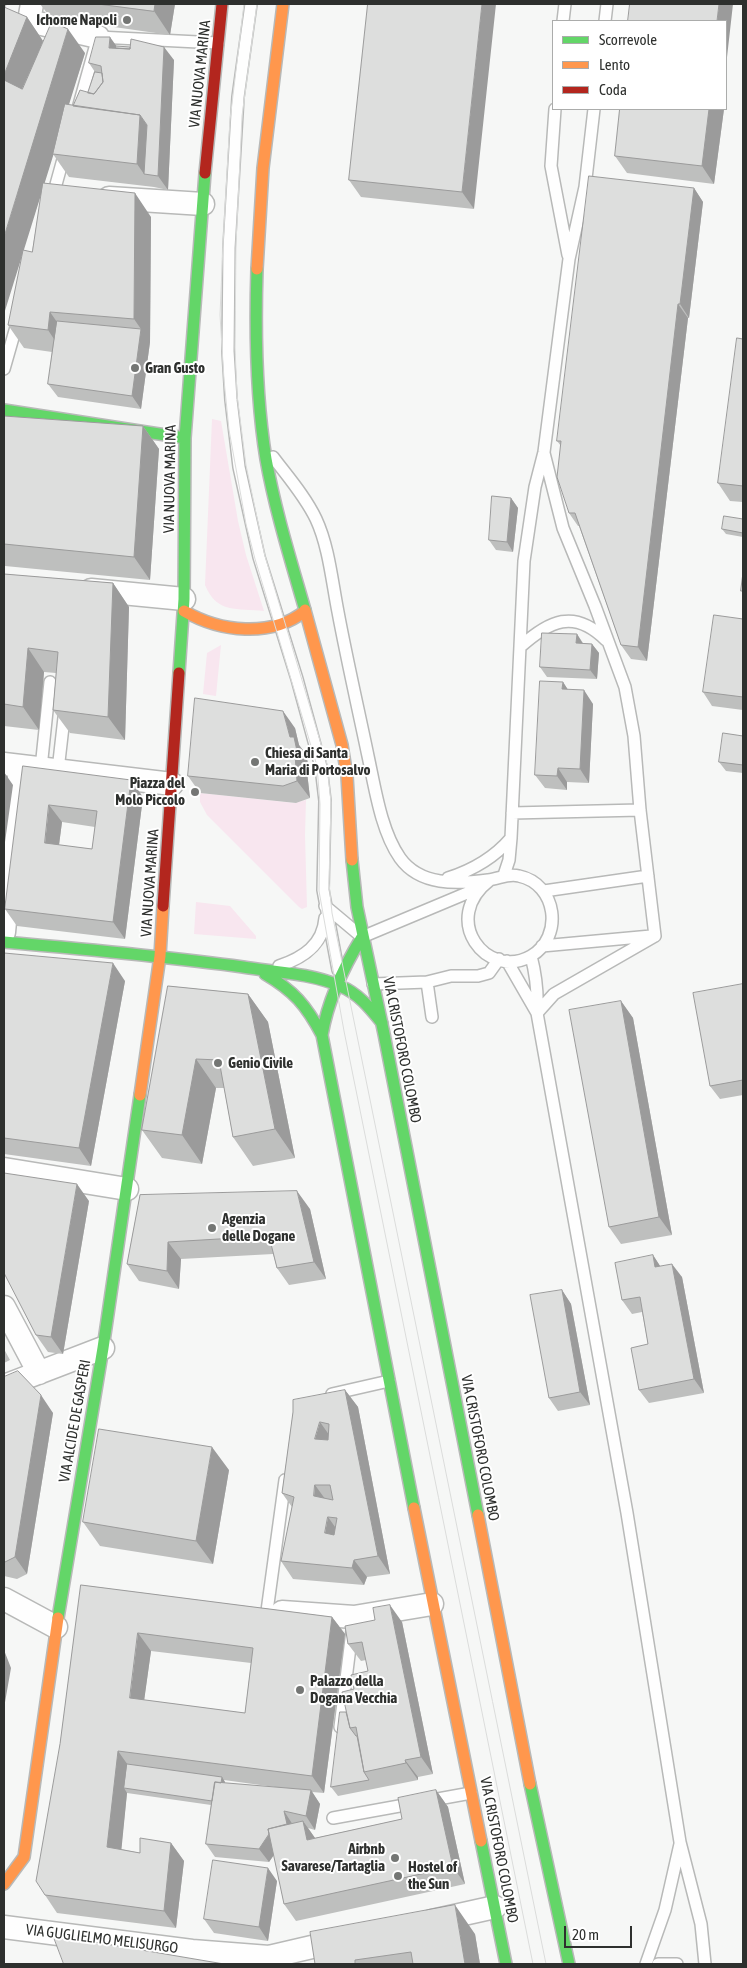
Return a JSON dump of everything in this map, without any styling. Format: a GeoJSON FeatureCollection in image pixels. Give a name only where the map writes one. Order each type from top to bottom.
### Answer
{"type":"FeatureCollection","features":[{"type":"Feature","properties":{"kind":"main road","name":"VIA NUOVA MARINA"},"geometry":{"type":"LineString","coordinates":[[160,956],[184,605],[185,438],[203,204],[222,4]]}},
{"type":"Feature","properties":{"kind":"main road"},"geometry":{"type":"LineString","coordinates":[[283,4],[272,74],[264,145],[259,234],[258,353],[264,445],[271,482],[331,702],[347,776],[353,877],[362,937],[338,980],[325,1017],[322,1035]]}},
{"type":"Feature","properties":{"kind":"main road"},"geometry":{"type":"LineString","coordinates":[[6,416],[185,438]]}},
{"type":"Feature","properties":{"kind":"main road"},"geometry":{"type":"LineString","coordinates":[[184,605],[193,617],[215,624],[253,628],[268,628],[296,618],[305,611]]}},
{"type":"Feature","properties":{"kind":"main road","name":"VIA CRISTOFORO COLOMBO"},"geometry":{"type":"LineString","coordinates":[[362,937],[382,1023],[534,1803],[569,1964]]}},
{"type":"Feature","properties":{"kind":"main road"},"geometry":{"type":"LineString","coordinates":[[4,942],[160,956],[260,971],[338,980],[360,998],[382,1023]]}},
{"type":"Feature","properties":{"kind":"main road","name":"VIA ALCIDE DE GASPERI"},"geometry":{"type":"LineString","coordinates":[[4,1884],[24,1857],[56,1627],[103,1348],[160,956]]}},
{"type":"Feature","properties":{"kind":"main road"},"geometry":{"type":"LineString","coordinates":[[260,971],[289,987],[302,1000],[322,1035]]}},
{"type":"Feature","properties":{"kind":"main road","name":"VIA CRISTOFORO COLOMBO"},"geometry":{"type":"LineString","coordinates":[[322,1035],[432,1604],[506,1964]]}},
{"type":"Feature","properties":{"kind":"street"},"geometry":{"type":"LineString","coordinates":[[32,4],[29,21],[98,37]]}},
{"type":"Feature","properties":{"kind":"street"},"geometry":{"type":"LineString","coordinates":[[66,200],[203,204]]}},
{"type":"Feature","properties":{"kind":"street"},"geometry":{"type":"LineString","coordinates":[[73,589],[184,605]]}},
{"type":"Feature","properties":{"kind":"street"},"geometry":{"type":"LineString","coordinates":[[4,932],[8,847],[31,767],[98,779],[172,784]]}},
{"type":"Feature","properties":{"kind":"street"},"geometry":{"type":"LineString","coordinates":[[4,1169],[127,1189]]}},
{"type":"Feature","properties":{"kind":"street"},"geometry":{"type":"LineString","coordinates":[[4,1307],[39,1373]]}},
{"type":"Feature","properties":{"kind":"street"},"geometry":{"type":"LineString","coordinates":[[4,1386],[103,1348]]}},
{"type":"Feature","properties":{"kind":"street"},"geometry":{"type":"LineString","coordinates":[[62,1590],[85,1593]]}},
{"type":"Feature","properties":{"kind":"street"},"geometry":{"type":"LineString","coordinates":[[4,1599],[56,1627]]}},
{"type":"Feature","properties":{"kind":"street"},"geometry":{"type":"LineString","coordinates":[[257,1610],[354,1617],[432,1604]]}},
{"type":"Feature","properties":{"kind":"street"},"geometry":{"type":"LineString","coordinates":[[409,1926],[495,1907]]}},
{"type":"Feature","properties":{"kind":"street","name":"VIA GUGLIELMO MELISURGO"},"geometry":{"type":"LineString","coordinates":[[4,1927],[192,1951],[269,1957],[301,1956],[364,1935]]}},
{"type":"Feature","properties":{"kind":"lane"},"geometry":{"type":"LineString","coordinates":[[251,4],[237,105],[229,248],[228,352],[231,400],[239,467],[259,557],[321,767],[325,801],[323,890],[338,980]]}},
{"type":"Feature","properties":{"kind":"lane"},"geometry":{"type":"LineString","coordinates":[[563,20],[565,4]]}},
{"type":"Feature","properties":{"kind":"lane"},"geometry":{"type":"LineString","coordinates":[[605,20],[607,4]]}},
{"type":"Feature","properties":{"kind":"lane"},"geometry":{"type":"LineString","coordinates":[[74,120],[98,37],[218,43]]}},
{"type":"Feature","properties":{"kind":"lane"},"geometry":{"type":"LineString","coordinates":[[556,110],[551,166],[569,259]]}},
{"type":"Feature","properties":{"kind":"lane"},"geometry":{"type":"LineString","coordinates":[[504,876],[511,838],[524,561],[535,487],[544,452],[569,259],[585,187],[594,110]]}},
{"type":"Feature","properties":{"kind":"lane"},"geometry":{"type":"LineString","coordinates":[[66,200],[69,139]]}},
{"type":"Feature","properties":{"kind":"lane"},"geometry":{"type":"LineString","coordinates":[[4,369],[22,305]]}},
{"type":"Feature","properties":{"kind":"lane"},"geometry":{"type":"LineString","coordinates":[[264,445],[299,491],[317,521],[328,558],[346,651],[386,831],[401,859],[412,872],[427,879],[438,881],[490,880],[504,876],[519,876],[533,882],[544,891],[551,905],[553,919],[550,934],[542,946],[531,956],[516,960],[503,960],[490,956],[480,949],[472,938],[468,925],[468,912],[472,899],[479,888]]}},
{"type":"Feature","properties":{"kind":"lane"},"geometry":{"type":"LineString","coordinates":[[544,452],[563,528],[625,687],[634,736],[640,810],[656,936]]}},
{"type":"Feature","properties":{"kind":"lane"},"geometry":{"type":"LineString","coordinates":[[520,647],[548,625],[565,621],[580,622],[594,628],[609,642]]}},
{"type":"Feature","properties":{"kind":"lane"},"geometry":{"type":"LineString","coordinates":[[31,767],[50,682]]}},
{"type":"Feature","properties":{"kind":"lane"},"geometry":{"type":"LineString","coordinates":[[31,767],[66,698]]}},
{"type":"Feature","properties":{"kind":"lane"},"geometry":{"type":"LineString","coordinates":[[512,813],[640,810]]}},
{"type":"Feature","properties":{"kind":"lane"},"geometry":{"type":"LineString","coordinates":[[438,881],[470,870],[487,860],[501,850],[511,838]]}},
{"type":"Feature","properties":{"kind":"lane"},"geometry":{"type":"LineString","coordinates":[[544,891],[648,876]]}},
{"type":"Feature","properties":{"kind":"lane"},"geometry":{"type":"LineString","coordinates":[[325,906],[362,937],[479,888],[490,880]]}},
{"type":"Feature","properties":{"kind":"lane"},"geometry":{"type":"LineString","coordinates":[[260,971],[292,961],[305,955],[314,947],[321,936],[325,906]]}},
{"type":"Feature","properties":{"kind":"lane"},"geometry":{"type":"LineString","coordinates":[[542,946],[656,936]]}},
{"type":"Feature","properties":{"kind":"lane"},"geometry":{"type":"LineString","coordinates":[[537,1013],[554,994],[656,936]]}},
{"type":"Feature","properties":{"kind":"lane"},"geometry":{"type":"LineString","coordinates":[[531,956],[536,975],[537,1013],[627,1513],[680,1842],[701,1924],[705,1964]]}},
{"type":"Feature","properties":{"kind":"lane"},"geometry":{"type":"LineString","coordinates":[[503,960],[537,1013]]}},
{"type":"Feature","properties":{"kind":"lane"},"geometry":{"type":"LineString","coordinates":[[373,984],[427,982],[451,976],[478,976],[488,973],[503,960]]}},
{"type":"Feature","properties":{"kind":"lane"},"geometry":{"type":"LineString","coordinates":[[427,982],[432,1017]]}},
{"type":"Feature","properties":{"kind":"lane"},"geometry":{"type":"LineString","coordinates":[[325,1396],[389,1381]]}},
{"type":"Feature","properties":{"kind":"lane"},"geometry":{"type":"LineString","coordinates":[[257,1610],[286,1467]]}},
{"type":"Feature","properties":{"kind":"lane"},"geometry":{"type":"LineString","coordinates":[[338,1742],[354,1617]]}},
{"type":"Feature","properties":{"kind":"lane"},"geometry":{"type":"LineString","coordinates":[[333,1818],[472,1793]]}},
{"type":"Feature","properties":{"kind":"lane"},"geometry":{"type":"LineString","coordinates":[[646,1964],[665,1910],[680,1842]]}},
{"type":"Feature","properties":{"kind":"lane"},"geometry":{"type":"LineString","coordinates":[[658,1964],[677,1964]]}},
{"type":"Feature","properties":{"kind":"shaded area"},"geometry":{"type":"Polygon","coordinates":[[[212,419],[221,421],[238,521],[246,555],[264,611],[229,608],[222,605],[215,601],[205,585],[212,419]]]}},
{"type":"Feature","properties":{"kind":"shaded area"},"geometry":{"type":"Polygon","coordinates":[[[221,645],[216,696],[203,694],[207,653],[221,645]]]}},
{"type":"Feature","properties":{"kind":"shaded area"},"geometry":{"type":"Polygon","coordinates":[[[200,793],[295,803],[306,800],[307,907],[302,909],[299,907],[207,815],[200,802],[200,793]]]}},
{"type":"Feature","properties":{"kind":"shaded area"},"geometry":{"type":"Polygon","coordinates":[[[196,902],[230,906],[256,936],[256,939],[194,934],[196,902]]]}},
{"type":"Feature","properties":{"kind":"building"},"geometry":{"type":"Polygon","coordinates":[[[98,4],[155,4],[154,11],[98,4]]]}},
{"type":"Feature","properties":{"kind":"building"},"geometry":{"type":"Polygon","coordinates":[[[368,4],[482,4],[462,192],[349,180],[368,4]]]}},
{"type":"Feature","properties":{"kind":"building"},"geometry":{"type":"Polygon","coordinates":[[[630,4],[719,4],[717,20],[628,20],[630,4]]]}},
{"type":"Feature","properties":{"kind":"building"},"geometry":{"type":"Polygon","coordinates":[[[4,7],[27,17],[4,75],[4,7]]]}},
{"type":"Feature","properties":{"kind":"building"},"geometry":{"type":"Polygon","coordinates":[[[52,22],[68,29],[4,237],[4,80],[22,89],[52,22]]]}},
{"type":"Feature","properties":{"kind":"building"},"geometry":{"type":"Polygon","coordinates":[[[96,37],[110,37],[109,48],[130,49],[131,39],[164,47],[158,176],[144,174],[147,125],[140,115],[73,106],[80,90],[94,94],[103,82],[101,66],[89,63],[96,37]]]}},
{"type":"Feature","properties":{"kind":"building"},"geometry":{"type":"Polygon","coordinates":[[[116,46],[130,47],[130,49],[116,48],[116,46]]]}},
{"type":"Feature","properties":{"kind":"building"},"geometry":{"type":"Polygon","coordinates":[[[95,72],[102,73],[103,82],[94,94],[88,93],[95,72]]]}},
{"type":"Feature","properties":{"kind":"building"},"geometry":{"type":"Polygon","coordinates":[[[65,104],[140,115],[137,164],[53,154],[65,104]]]}},
{"type":"Feature","properties":{"kind":"building"},"geometry":{"type":"Polygon","coordinates":[[[620,110],[709,110],[702,166],[615,156],[620,110]]]}},
{"type":"Feature","properties":{"kind":"building"},"geometry":{"type":"Polygon","coordinates":[[[589,176],[694,188],[680,304],[678,304],[638,647],[621,645],[575,513],[569,513],[557,477],[561,441],[557,441],[589,176]]]}},
{"type":"Feature","properties":{"kind":"building"},"geometry":{"type":"Polygon","coordinates":[[[43,183],[135,193],[134,319],[50,312],[48,330],[8,325],[23,250],[32,252],[43,183]]]}},
{"type":"Feature","properties":{"kind":"building"},"geometry":{"type":"Polygon","coordinates":[[[57,321],[141,329],[132,396],[48,384],[57,321]]]}},
{"type":"Feature","properties":{"kind":"building"},"geometry":{"type":"Polygon","coordinates":[[[737,338],[743,339],[743,486],[718,483],[737,338]]]}},
{"type":"Feature","properties":{"kind":"building"},"geometry":{"type":"Polygon","coordinates":[[[4,416],[143,426],[134,557],[4,544],[4,416]]]}},
{"type":"Feature","properties":{"kind":"building"},"geometry":{"type":"Polygon","coordinates":[[[492,496],[511,498],[507,542],[489,540],[492,496]]]}},
{"type":"Feature","properties":{"kind":"building"},"geometry":{"type":"Polygon","coordinates":[[[724,516],[743,519],[743,533],[722,529],[724,516]]]}},
{"type":"Feature","properties":{"kind":"building"},"geometry":{"type":"Polygon","coordinates":[[[743,573],[743,591],[741,591],[743,573]]]}},
{"type":"Feature","properties":{"kind":"building"},"geometry":{"type":"Polygon","coordinates":[[[4,574],[113,583],[108,717],[53,710],[58,652],[28,648],[23,707],[4,704],[4,574]]]}},
{"type":"Feature","properties":{"kind":"building"},"geometry":{"type":"Polygon","coordinates":[[[714,615],[743,619],[743,697],[703,692],[714,615]]]}},
{"type":"Feature","properties":{"kind":"building"},"geometry":{"type":"Polygon","coordinates":[[[542,633],[577,634],[576,643],[592,644],[590,670],[540,667],[542,633]]]}},
{"type":"Feature","properties":{"kind":"building"},"geometry":{"type":"Polygon","coordinates":[[[540,681],[563,682],[562,689],[584,690],[580,769],[558,768],[557,776],[535,775],[540,681]]]}},
{"type":"Feature","properties":{"kind":"building","name":"Chiesa di Santa Maria di Portosalvo"},"geometry":{"type":"Polygon","coordinates":[[[195,698],[283,711],[290,737],[294,737],[297,751],[295,755],[297,781],[283,786],[188,776],[195,698]]]}},
{"type":"Feature","properties":{"kind":"building"},"geometry":{"type":"Polygon","coordinates":[[[723,733],[743,736],[743,765],[719,762],[723,733]]]}},
{"type":"Feature","properties":{"kind":"building"},"geometry":{"type":"Polygon","coordinates":[[[23,766],[131,780],[113,922],[5,909],[23,766]],[[49,805],[45,843],[92,849],[97,811],[49,805]]]}},
{"type":"Feature","properties":{"kind":"building"},"geometry":{"type":"Polygon","coordinates":[[[4,953],[113,963],[79,1148],[4,1138],[4,953]]]}},
{"type":"Feature","properties":{"kind":"building"},"geometry":{"type":"Polygon","coordinates":[[[743,984],[743,1080],[710,1086],[693,993],[743,984]]]}},
{"type":"Feature","properties":{"kind":"building"},"geometry":{"type":"Polygon","coordinates":[[[168,986],[248,994],[275,1129],[233,1137],[219,1060],[196,1059],[182,1135],[142,1130],[168,986]]]}},
{"type":"Feature","properties":{"kind":"building"},"geometry":{"type":"Polygon","coordinates":[[[621,1001],[659,1217],[609,1227],[569,1010],[621,1001]]]}},
{"type":"Feature","properties":{"kind":"building"},"geometry":{"type":"Polygon","coordinates":[[[4,1173],[77,1184],[51,1337],[36,1335],[4,1273],[4,1173]]]}},
{"type":"Feature","properties":{"kind":"building"},"geometry":{"type":"Polygon","coordinates":[[[297,1191],[314,1262],[277,1268],[269,1236],[168,1242],[167,1271],[127,1264],[140,1195],[297,1191]]]}},
{"type":"Feature","properties":{"kind":"building"},"geometry":{"type":"Polygon","coordinates":[[[653,1255],[655,1267],[672,1264],[694,1379],[639,1390],[631,1348],[648,1344],[640,1297],[622,1300],[615,1263],[653,1255]]]}},
{"type":"Feature","properties":{"kind":"building"},"geometry":{"type":"Polygon","coordinates":[[[562,1290],[580,1392],[549,1398],[530,1295],[562,1290]]]}},
{"type":"Feature","properties":{"kind":"building"},"geometry":{"type":"Polygon","coordinates":[[[18,1371],[41,1395],[15,1557],[4,1562],[4,1377],[18,1371]]]}},
{"type":"Feature","properties":{"kind":"building"},"geometry":{"type":"Polygon","coordinates":[[[345,1390],[378,1556],[354,1560],[352,1568],[281,1561],[294,1497],[282,1493],[293,1400],[345,1390]],[[320,1422],[315,1439],[328,1440],[329,1424],[320,1422]],[[315,1485],[314,1496],[333,1500],[330,1485],[315,1485]],[[328,1517],[325,1533],[334,1535],[337,1518],[328,1517]]]}},
{"type":"Feature","properties":{"kind":"building"},"geometry":{"type":"Polygon","coordinates":[[[99,1429],[212,1447],[196,1541],[83,1522],[99,1429]]]}},
{"type":"Feature","properties":{"kind":"building"},"geometry":{"type":"Polygon","coordinates":[[[81,1585],[332,1617],[312,1776],[118,1751],[107,1847],[140,1853],[140,1838],[171,1843],[164,1911],[45,1895],[36,1881],[60,1744],[81,1585]],[[138,1633],[130,1698],[245,1713],[253,1648],[138,1633]]]}},
{"type":"Feature","properties":{"kind":"building"},"geometry":{"type":"Polygon","coordinates":[[[390,1605],[421,1757],[405,1760],[406,1763],[364,1772],[356,1727],[350,1728],[342,1692],[354,1689],[351,1675],[368,1671],[362,1642],[348,1644],[345,1626],[375,1620],[373,1608],[390,1605]]]}},
{"type":"Feature","properties":{"kind":"building"},"geometry":{"type":"Polygon","coordinates":[[[340,1712],[346,1712],[350,1728],[357,1736],[364,1772],[369,1780],[331,1787],[340,1712]]]}},
{"type":"Feature","properties":{"kind":"building"},"geometry":{"type":"Polygon","coordinates":[[[127,1764],[222,1777],[221,1783],[215,1782],[212,1801],[124,1788],[127,1764]]]}},
{"type":"Feature","properties":{"kind":"building"},"geometry":{"type":"Polygon","coordinates":[[[215,1782],[311,1790],[306,1816],[284,1811],[287,1824],[268,1829],[269,1834],[259,1849],[206,1844],[215,1782]]]}},
{"type":"Feature","properties":{"kind":"building"},"geometry":{"type":"Polygon","coordinates":[[[436,1790],[453,1867],[284,1904],[268,1829],[303,1821],[307,1840],[402,1819],[398,1798],[436,1790]]]}},
{"type":"Feature","properties":{"kind":"building"},"geometry":{"type":"Polygon","coordinates":[[[213,1860],[268,1868],[259,1927],[204,1919],[213,1860]]]}},
{"type":"Feature","properties":{"kind":"building"},"geometry":{"type":"Polygon","coordinates":[[[455,1905],[465,1964],[413,1964],[411,1952],[355,1960],[355,1964],[315,1964],[310,1932],[455,1905]]]}},
{"type":"Feature","properties":{"kind":"building"},"geometry":{"type":"Polygon","coordinates":[[[53,1935],[224,1964],[64,1964],[53,1935]]]}},
{"type":"Feature","properties":{"kind":"tram line"},"geometry":{"type":"LineString","coordinates":[[244,4],[230,120],[220,315],[229,430],[246,524],[255,559],[317,766],[320,804],[319,891],[344,1031],[533,1964]]}},
{"type":"Feature","properties":{"kind":"tram line"},"geometry":{"type":"LineString","coordinates":[[257,4],[242,116],[236,243],[235,347],[237,395],[246,465],[265,556],[327,764],[331,802],[329,883],[332,913],[546,1964]]}},
{"type":"Feature","properties":{"kind":"traffic: fast"},"geometry":{"type":"LineString","coordinates":[[179,673],[184,599],[185,438],[205,173]]}},
{"type":"Feature","properties":{"kind":"traffic: fast"},"geometry":{"type":"LineString","coordinates":[[257,269],[257,365],[266,459],[274,497],[305,610]]}},
{"type":"Feature","properties":{"kind":"traffic: fast"},"geometry":{"type":"LineString","coordinates":[[4,410],[185,438]]}},
{"type":"Feature","properties":{"kind":"traffic: fast"},"geometry":{"type":"LineString","coordinates":[[352,860],[357,907],[384,1034],[478,1515]]}},
{"type":"Feature","properties":{"kind":"traffic: fast"},"geometry":{"type":"LineString","coordinates":[[362,937],[337,984],[328,1009],[322,1035],[414,1508]]}},
{"type":"Feature","properties":{"kind":"traffic: fast"},"geometry":{"type":"LineString","coordinates":[[4,942],[183,959],[317,978],[340,986],[358,997],[382,1023]]}},
{"type":"Feature","properties":{"kind":"traffic: fast"},"geometry":{"type":"LineString","coordinates":[[265,974],[292,993],[305,1007],[322,1035]]}},
{"type":"Feature","properties":{"kind":"traffic: fast"},"geometry":{"type":"LineString","coordinates":[[58,1618],[103,1348],[140,1095]]}},
{"type":"Feature","properties":{"kind":"traffic: fast"},"geometry":{"type":"LineString","coordinates":[[530,1784],[569,1964]]}},
{"type":"Feature","properties":{"kind":"traffic: fast"},"geometry":{"type":"LineString","coordinates":[[481,1841],[506,1964]]}},
{"type":"Feature","properties":{"kind":"traffic: slow"},"geometry":{"type":"LineString","coordinates":[[257,269],[263,168],[283,4]]}},
{"type":"Feature","properties":{"kind":"traffic: slow"},"geometry":{"type":"LineString","coordinates":[[305,610],[342,745],[347,776],[352,860]]}},
{"type":"Feature","properties":{"kind":"traffic: slow"},"geometry":{"type":"LineString","coordinates":[[184,611],[213,624],[245,629],[277,625],[292,620],[305,611]]}},
{"type":"Feature","properties":{"kind":"traffic: slow"},"geometry":{"type":"LineString","coordinates":[[140,1095],[160,956],[163,906]]}},
{"type":"Feature","properties":{"kind":"traffic: slow"},"geometry":{"type":"LineString","coordinates":[[414,1508],[481,1841]]}},
{"type":"Feature","properties":{"kind":"traffic: slow"},"geometry":{"type":"LineString","coordinates":[[478,1515],[530,1784]]}},
{"type":"Feature","properties":{"kind":"traffic: slow"},"geometry":{"type":"LineString","coordinates":[[4,1884],[24,1857],[58,1618]]}},
{"type":"Feature","properties":{"kind":"traffic: jam"},"geometry":{"type":"LineString","coordinates":[[205,173],[222,4]]}},
{"type":"Feature","properties":{"kind":"traffic: jam"},"geometry":{"type":"LineString","coordinates":[[163,906],[179,673]]}},
{"type":"Feature","properties":{"kind":"place","name":"Ichome Napoli"},"geometry":{"type":"Point","coordinates":[127,20]}},
{"type":"Feature","properties":{"kind":"place","name":"Gran Gusto"},"geometry":{"type":"Point","coordinates":[135,368]}},
{"type":"Feature","properties":{"kind":"place","name":"Chiesa di Santa Maria di Portosalvo"},"geometry":{"type":"Point","coordinates":[255,762]}},
{"type":"Feature","properties":{"kind":"place","name":"Piazza del Molo Piccolo"},"geometry":{"type":"Point","coordinates":[195,792]}},
{"type":"Feature","properties":{"kind":"place","name":"Genio Civile"},"geometry":{"type":"Point","coordinates":[218,1063]}},
{"type":"Feature","properties":{"kind":"place","name":"Agenzia delle Dogane"},"geometry":{"type":"Point","coordinates":[212,1228]}},
{"type":"Feature","properties":{"kind":"place","name":"Palazzo della Dogana Vecchia"},"geometry":{"type":"Point","coordinates":[300,1690]}},
{"type":"Feature","properties":{"kind":"place","name":"Airbnb Savarese/Tartaglia"},"geometry":{"type":"Point","coordinates":[395,1858]}},
{"type":"Feature","properties":{"kind":"place","name":"Hostel of the Sun"},"geometry":{"type":"Point","coordinates":[398,1876]}}]}
